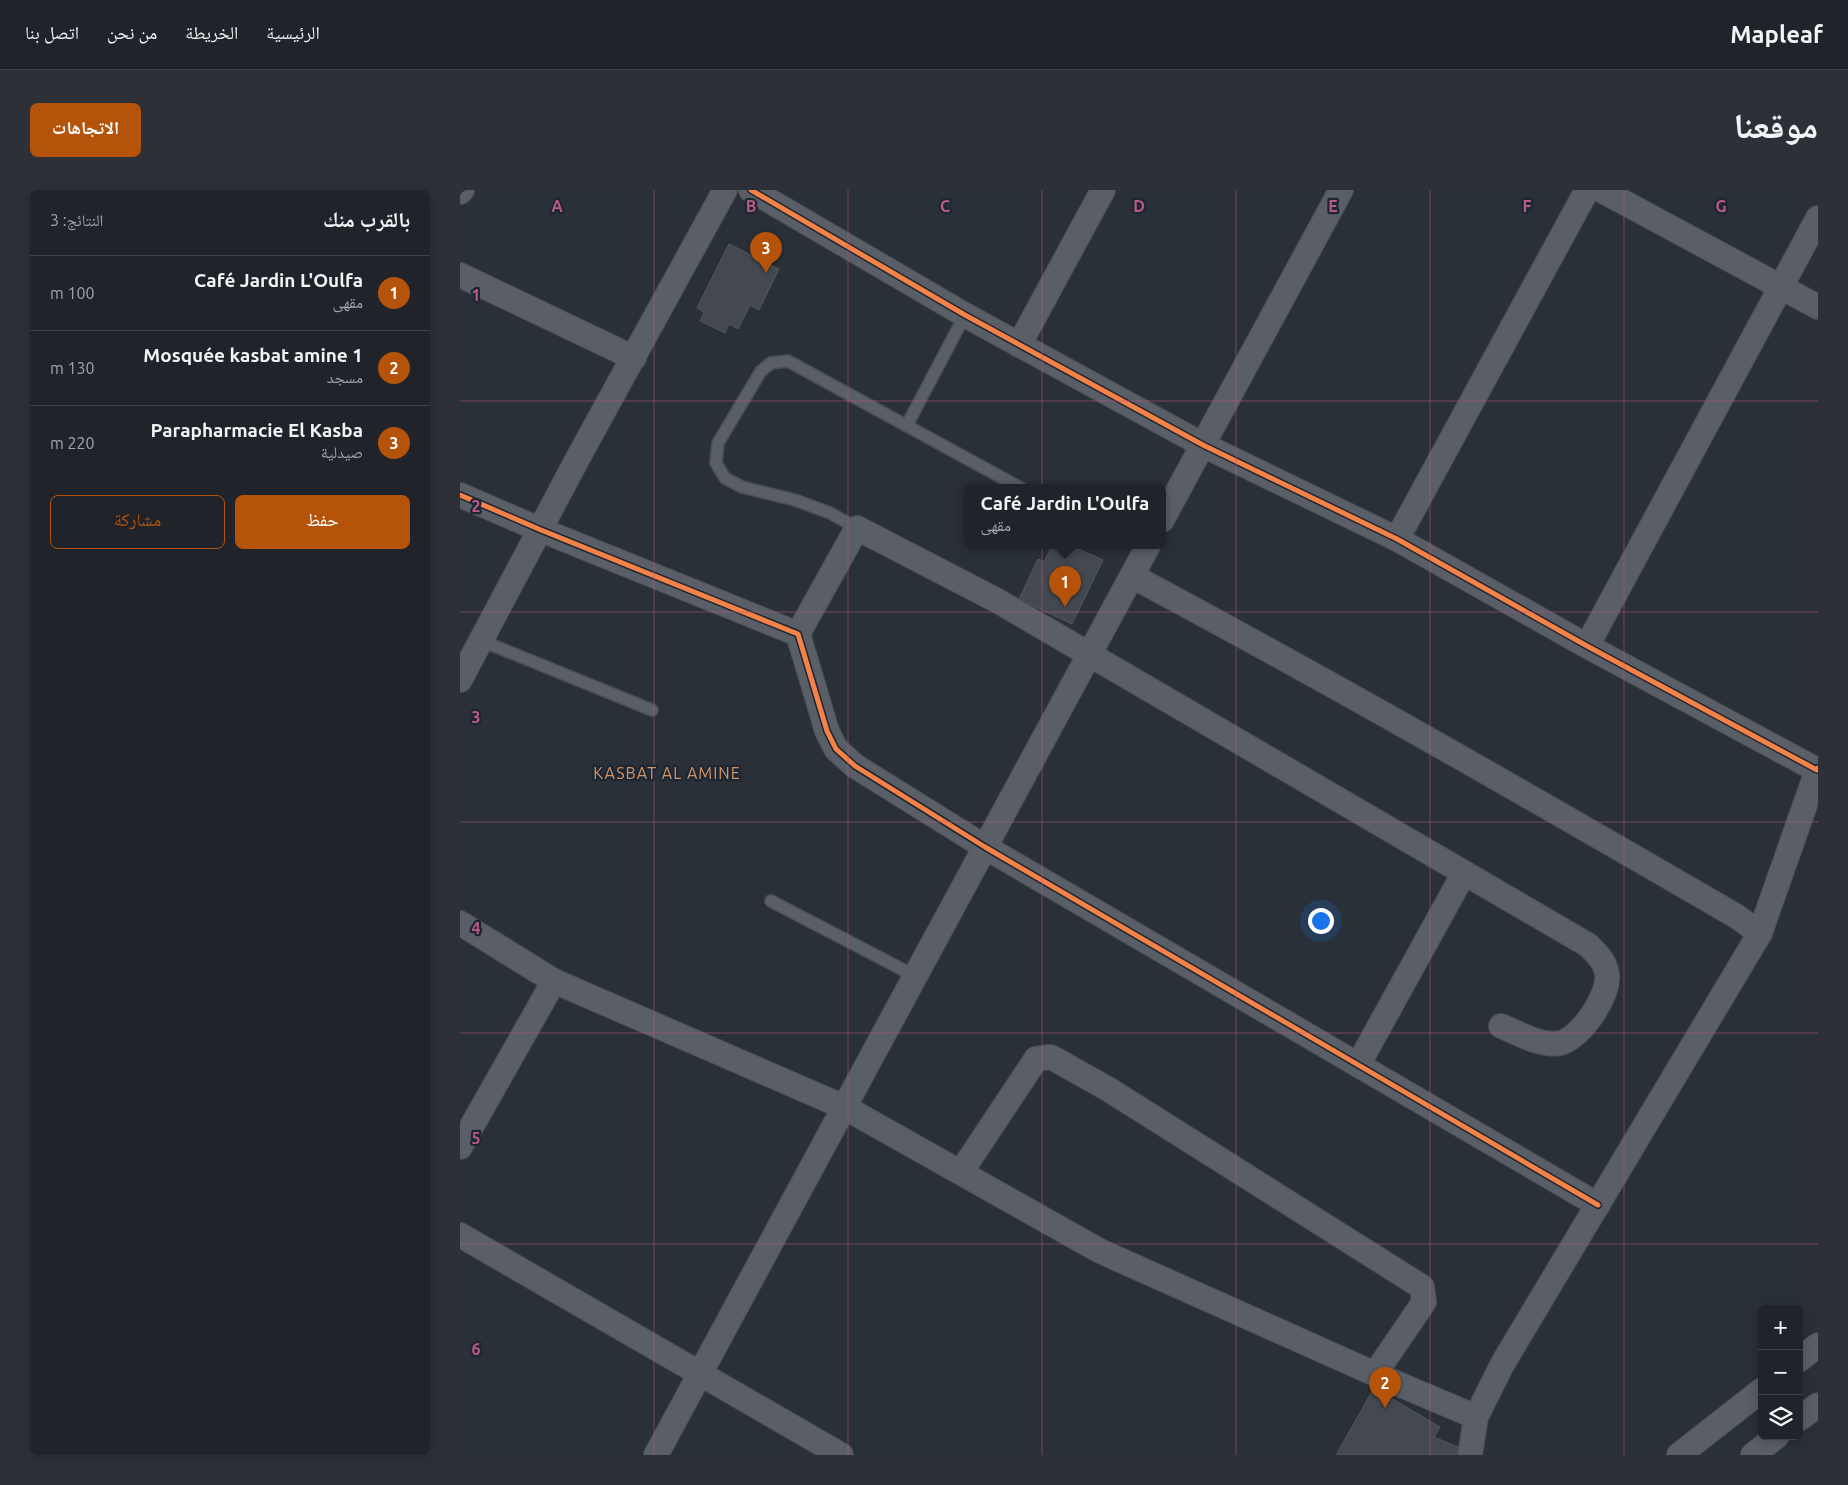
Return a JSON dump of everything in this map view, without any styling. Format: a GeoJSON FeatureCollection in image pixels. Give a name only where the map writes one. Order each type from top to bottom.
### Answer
{"type":"FeatureCollection","features":[{"type":"Feature","properties":{"kind":"street"},"geometry":{"type":"LineString","coordinates":[[460,680],[725,190]]}},
{"type":"Feature","properties":{"kind":"street"},"geometry":{"type":"LineString","coordinates":[[751,190],[965,315],[1203,445],[1397,539],[1587,646],[1818,769],[1760,933],[1503,1363],[1476,1417],[1470,1455]]}},
{"type":"Feature","properties":{"kind":"street"},"geometry":{"type":"LineString","coordinates":[[1019,345],[1103,190]]}},
{"type":"Feature","properties":{"kind":"street"},"geometry":{"type":"LineString","coordinates":[[1166,513],[1341,190]]}},
{"type":"Feature","properties":{"kind":"street"},"geometry":{"type":"LineString","coordinates":[[1397,539],[1587,190]]}},
{"type":"Feature","properties":{"kind":"street"},"geometry":{"type":"LineString","coordinates":[[1601,190],[1818,307]]}},
{"type":"Feature","properties":{"kind":"street"},"geometry":{"type":"LineString","coordinates":[[1587,646],[1818,218]]}},
{"type":"Feature","properties":{"kind":"street"},"geometry":{"type":"LineString","coordinates":[[460,275],[634,358]]}},
{"type":"Feature","properties":{"kind":"street"},"geometry":{"type":"LineString","coordinates":[[460,495],[541,530],[798,634]]}},
{"type":"Feature","properties":{"kind":"street"},"geometry":{"type":"LineString","coordinates":[[1501,1026],[1546,1044],[1559,1043],[1572,1038],[1582,1030],[1605,991],[1607,975],[1603,961],[1588,945],[996,600],[857,528],[798,634],[827,731],[836,749],[855,766],[985,847],[1598,1205]]}},
{"type":"Feature","properties":{"kind":"street"},"geometry":{"type":"LineString","coordinates":[[656,1455],[1146,549]]}},
{"type":"Feature","properties":{"kind":"street"},"geometry":{"type":"LineString","coordinates":[[1132,576],[1275,653],[1566,817],[1736,916],[1760,933]]}},
{"type":"Feature","properties":{"kind":"street"},"geometry":{"type":"LineString","coordinates":[[1358,1065],[1464,873]]}},
{"type":"Feature","properties":{"kind":"street"},"geometry":{"type":"LineString","coordinates":[[460,923],[554,981],[844,1107],[1100,1251],[1476,1417]]}},
{"type":"Feature","properties":{"kind":"street"},"geometry":{"type":"LineString","coordinates":[[460,1147],[554,981]]}},
{"type":"Feature","properties":{"kind":"street"},"geometry":{"type":"LineString","coordinates":[[961,1172],[1036,1059],[1051,1057],[1108,1089],[1422,1288],[1424,1302],[1375,1374]]}},
{"type":"Feature","properties":{"kind":"street"},"geometry":{"type":"LineString","coordinates":[[460,1234],[841,1455]]}},
{"type":"Feature","properties":{"kind":"street"},"geometry":{"type":"LineString","coordinates":[[1803,1357],[1818,1345]]}},
{"type":"Feature","properties":{"kind":"street"},"geometry":{"type":"LineString","coordinates":[[1679,1455],[1758,1393]]}},
{"type":"Feature","properties":{"kind":"street"},"geometry":{"type":"LineString","coordinates":[[1803,1416],[1818,1405]]}},
{"type":"Feature","properties":{"kind":"street"},"geometry":{"type":"LineString","coordinates":[[1753,1455],[1772,1440]]}},
{"type":"Feature","properties":{"kind":"lane"},"geometry":{"type":"LineString","coordinates":[[907,425],[965,315]]}},
{"type":"Feature","properties":{"kind":"lane"},"geometry":{"type":"LineString","coordinates":[[857,528],[830,513],[795,500],[742,487],[725,478],[716,463],[718,443],[760,372],[771,364],[788,361],[1014,484]]}},
{"type":"Feature","properties":{"kind":"lane"},"geometry":{"type":"LineString","coordinates":[[482,641],[652,710]]}},
{"type":"Feature","properties":{"kind":"lane"},"geometry":{"type":"LineString","coordinates":[[771,901],[915,976]]}},
{"type":"Feature","properties":{"kind":"building"},"geometry":{"type":"Polygon","coordinates":[[[729,244],[779,269],[759,310],[750,305],[738,329],[729,324],[725,333],[700,321],[704,312],[697,308],[729,244]]]}},
{"type":"Feature","properties":{"kind":"building"},"geometry":{"type":"Polygon","coordinates":[[[1050,549],[1079,549],[1103,560],[1072,624],[1019,599],[1038,559],[1044,562],[1050,549]]]}},
{"type":"Feature","properties":{"kind":"building"},"geometry":{"type":"Polygon","coordinates":[[[1374,1388],[1440,1427],[1434,1437],[1460,1448],[1456,1455],[1336,1455],[1374,1388]]]}},
{"type":"Feature","properties":{"kind":"cycle path"},"geometry":{"type":"LineString","coordinates":[[751,190],[965,315],[1203,445],[1397,539],[1587,646],[1817,770],[1818,768]]}},
{"type":"Feature","properties":{"kind":"cycle path"},"geometry":{"type":"LineString","coordinates":[[460,495],[541,530],[798,634],[827,731],[836,749],[855,766],[985,847],[1598,1205]]}},
{"type":"Feature","properties":{"kind":"place","name":"Parapharmacie El Kasba"},"geometry":{"type":"Point","coordinates":[766,273]}},
{"type":"Feature","properties":{"kind":"place","name":"Café Jardin L'Oulfa"},"geometry":{"type":"Point","coordinates":[1065,607]}},
{"type":"Feature","properties":{"kind":"place","name":"Mosquée kasbat amine 1"},"geometry":{"type":"Point","coordinates":[1385,1408]}},
{"type":"Feature","properties":{"kind":"district","name":"KASBAT AL AMINE"},"geometry":{"type":"Point","coordinates":[667,773]}}]}
